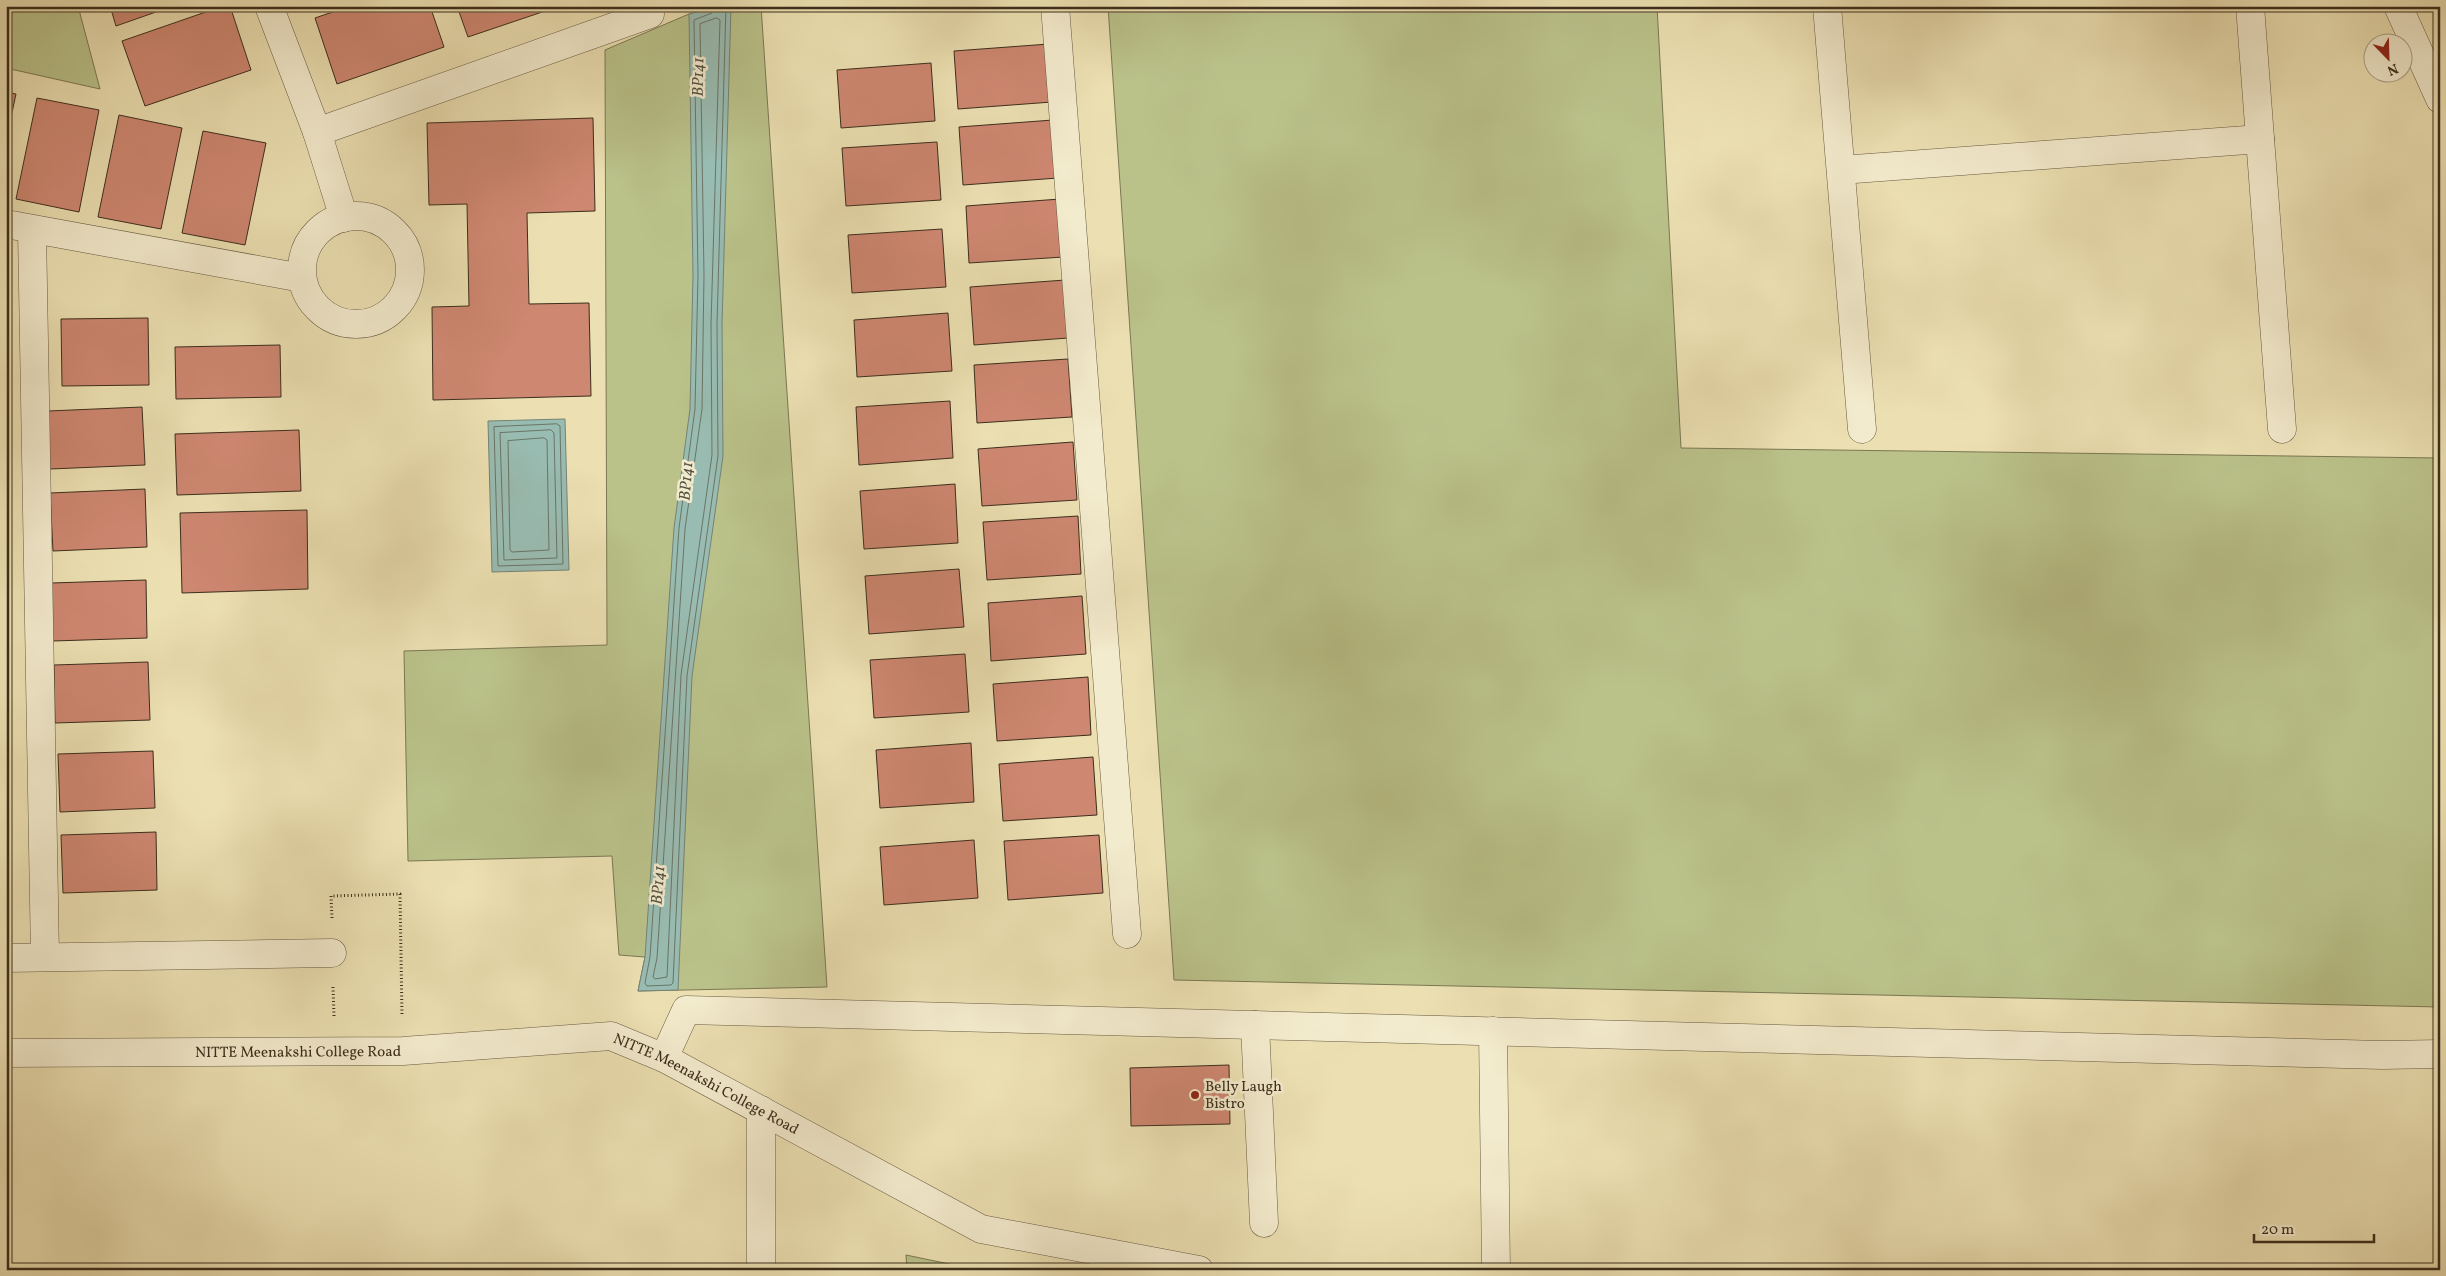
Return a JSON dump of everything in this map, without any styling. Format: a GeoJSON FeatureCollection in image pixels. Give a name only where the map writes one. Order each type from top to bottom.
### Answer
{"type":"FeatureCollection","features":[{"type":"Feature","properties":{"kind":"street"},"geometry":{"type":"LineString","coordinates":[[269,6],[316,132],[344,218]]}},
{"type":"Feature","properties":{"kind":"street"},"geometry":{"type":"LineString","coordinates":[[316,132],[650,14],[647,6]]}},
{"type":"Feature","properties":{"kind":"street"},"geometry":{"type":"LineString","coordinates":[[1055,6],[1127,934]]}},
{"type":"Feature","properties":{"kind":"street"},"geometry":{"type":"LineString","coordinates":[[1827,6],[1862,429]]}},
{"type":"Feature","properties":{"kind":"street"},"geometry":{"type":"LineString","coordinates":[[2250,6],[2282,429]]}},
{"type":"Feature","properties":{"kind":"street"},"geometry":{"type":"LineString","coordinates":[[2398,6],[2440,99]]}},
{"type":"Feature","properties":{"kind":"street"},"geometry":{"type":"LineString","coordinates":[[1841,170],[2260,139]]}},
{"type":"Feature","properties":{"kind":"street"},"geometry":{"type":"LineString","coordinates":[[369,217],[383,223],[397,235],[407,250],[410,268],[408,286],[400,301],[386,314],[371,322],[354,324],[337,320],[323,313],[311,301],[302,278],[301,269],[304,253],[312,238],[323,227],[344,218],[369,217]]}},
{"type":"Feature","properties":{"kind":"street"},"geometry":{"type":"LineString","coordinates":[[45,957],[19,227],[302,278]]}},
{"type":"Feature","properties":{"kind":"street"},"geometry":{"type":"LineString","coordinates":[[6,958],[332,953]]}},
{"type":"Feature","properties":{"kind":"street"},"geometry":{"type":"LineString","coordinates":[[664,1058],[686,1010],[2382,1055],[2440,1054]]}},
{"type":"Feature","properties":{"kind":"street"},"geometry":{"type":"LineString","coordinates":[[1255,1025],[1264,1223]]}},
{"type":"Feature","properties":{"kind":"street"},"geometry":{"type":"LineString","coordinates":[[1493,1031],[1496,1270]]}},
{"type":"Feature","properties":{"kind":"street","name":"NITTE Meenakshi College Road"},"geometry":{"type":"LineString","coordinates":[[6,1053],[403,1051],[611,1036],[664,1058],[981,1229],[1199,1270]]}},
{"type":"Feature","properties":{"kind":"street"},"geometry":{"type":"LineString","coordinates":[[761,1110],[761,1270]]}},
{"type":"Feature","properties":{"kind":"green space"},"geometry":{"type":"Polygon","coordinates":[[[6,6],[78,6],[100,89],[6,68],[6,6]]]}},
{"type":"Feature","properties":{"kind":"green space"},"geometry":{"type":"Polygon","coordinates":[[[719,6],[761,6],[827,987],[638,991],[645,957],[619,955],[612,856],[408,861],[404,651],[607,645],[605,50],[689,14],[719,6]]]}},
{"type":"Feature","properties":{"kind":"green space"},"geometry":{"type":"Polygon","coordinates":[[[1108,6],[1657,6],[1681,448],[2440,458],[2440,1007],[1174,980],[1108,6]]]}},
{"type":"Feature","properties":{"kind":"green space"},"geometry":{"type":"Polygon","coordinates":[[[906,1255],[978,1270],[907,1270],[906,1255]]]}},
{"type":"Feature","properties":{"kind":"water","name":"BP141"},"geometry":{"type":"Polygon","coordinates":[[[719,6],[731,6],[722,324],[723,456],[692,676],[678,990],[638,991],[645,957],[674,528],[690,409],[693,275],[689,14],[719,6]]]}},
{"type":"Feature","properties":{"kind":"water"},"geometry":{"type":"Polygon","coordinates":[[[565,419],[569,570],[492,572],[488,421],[565,419]]]}},
{"type":"Feature","properties":{"kind":"building"},"geometry":{"type":"Polygon","coordinates":[[[110,6],[173,6],[116,26],[110,6]]]}},
{"type":"Feature","properties":{"kind":"building"},"geometry":{"type":"Polygon","coordinates":[[[223,6],[230,6],[251,70],[145,106],[122,41],[223,6]]]}},
{"type":"Feature","properties":{"kind":"building"},"geometry":{"type":"Polygon","coordinates":[[[350,6],[430,6],[444,47],[337,84],[315,18],[350,6]]]}},
{"type":"Feature","properties":{"kind":"building"},"geometry":{"type":"Polygon","coordinates":[[[457,6],[560,6],[468,37],[457,6]]]}},
{"type":"Feature","properties":{"kind":"building"},"geometry":{"type":"Polygon","coordinates":[[[1049,44],[1052,102],[958,109],[954,51],[1049,44]]]}},
{"type":"Feature","properties":{"kind":"building"},"geometry":{"type":"Polygon","coordinates":[[[931,63],[935,121],[841,128],[837,70],[931,63]]]}},
{"type":"Feature","properties":{"kind":"building"},"geometry":{"type":"Polygon","coordinates":[[[6,92],[16,94],[6,140],[6,92]]]}},
{"type":"Feature","properties":{"kind":"building"},"geometry":{"type":"Polygon","coordinates":[[[37,98],[99,110],[79,212],[16,199],[37,98]]]}},
{"type":"Feature","properties":{"kind":"building"},"geometry":{"type":"Polygon","coordinates":[[[119,115],[182,128],[161,229],[98,217],[119,115]]]}},
{"type":"Feature","properties":{"kind":"building"},"geometry":{"type":"Polygon","coordinates":[[[593,118],[595,211],[527,213],[529,304],[589,303],[591,396],[433,400],[432,307],[469,306],[467,204],[429,205],[427,123],[593,118]]]}},
{"type":"Feature","properties":{"kind":"building"},"geometry":{"type":"Polygon","coordinates":[[[1053,120],[1058,178],[963,185],[959,127],[1053,120]]]}},
{"type":"Feature","properties":{"kind":"building"},"geometry":{"type":"Polygon","coordinates":[[[203,131],[266,143],[245,245],[182,233],[203,131]]]}},
{"type":"Feature","properties":{"kind":"building"},"geometry":{"type":"Polygon","coordinates":[[[937,142],[941,200],[846,206],[842,148],[937,142]]]}},
{"type":"Feature","properties":{"kind":"building"},"geometry":{"type":"Polygon","coordinates":[[[1060,199],[1064,257],[969,263],[966,206],[1060,199]]]}},
{"type":"Feature","properties":{"kind":"building"},"geometry":{"type":"Polygon","coordinates":[[[942,229],[946,287],[852,293],[848,235],[942,229]]]}},
{"type":"Feature","properties":{"kind":"building"},"geometry":{"type":"Polygon","coordinates":[[[1065,280],[1068,338],[974,345],[970,287],[1065,280]]]}},
{"type":"Feature","properties":{"kind":"building"},"geometry":{"type":"Polygon","coordinates":[[[948,313],[952,371],[857,377],[854,320],[948,313]]]}},
{"type":"Feature","properties":{"kind":"building"},"geometry":{"type":"Polygon","coordinates":[[[148,318],[149,385],[62,386],[61,319],[148,318]]]}},
{"type":"Feature","properties":{"kind":"building"},"geometry":{"type":"Polygon","coordinates":[[[280,345],[281,397],[176,399],[175,347],[280,345]]]}},
{"type":"Feature","properties":{"kind":"building"},"geometry":{"type":"Polygon","coordinates":[[[1068,359],[1072,417],[977,423],[974,365],[1068,359]]]}},
{"type":"Feature","properties":{"kind":"building"},"geometry":{"type":"Polygon","coordinates":[[[950,401],[953,458],[859,465],[856,407],[950,401]]]}},
{"type":"Feature","properties":{"kind":"building"},"geometry":{"type":"Polygon","coordinates":[[[142,407],[145,465],[50,469],[48,411],[142,407]]]}},
{"type":"Feature","properties":{"kind":"building"},"geometry":{"type":"Polygon","coordinates":[[[299,430],[301,491],[177,495],[175,434],[299,430]]]}},
{"type":"Feature","properties":{"kind":"building"},"geometry":{"type":"Polygon","coordinates":[[[1073,442],[1077,500],[982,506],[978,449],[1073,442]]]}},
{"type":"Feature","properties":{"kind":"building"},"geometry":{"type":"Polygon","coordinates":[[[955,484],[958,543],[864,549],[860,491],[955,484]]]}},
{"type":"Feature","properties":{"kind":"building"},"geometry":{"type":"Polygon","coordinates":[[[145,489],[147,547],[53,551],[50,493],[145,489]]]}},
{"type":"Feature","properties":{"kind":"building"},"geometry":{"type":"Polygon","coordinates":[[[307,510],[308,589],[182,593],[180,513],[307,510]]]}},
{"type":"Feature","properties":{"kind":"building"},"geometry":{"type":"Polygon","coordinates":[[[1078,516],[1081,574],[987,580],[983,522],[1078,516]]]}},
{"type":"Feature","properties":{"kind":"building"},"geometry":{"type":"Polygon","coordinates":[[[959,569],[964,627],[869,634],[865,576],[959,569]]]}},
{"type":"Feature","properties":{"kind":"building"},"geometry":{"type":"Polygon","coordinates":[[[146,580],[147,638],[53,641],[51,583],[146,580]]]}},
{"type":"Feature","properties":{"kind":"building"},"geometry":{"type":"Polygon","coordinates":[[[1082,596],[1086,654],[991,661],[988,603],[1082,596]]]}},
{"type":"Feature","properties":{"kind":"building"},"geometry":{"type":"Polygon","coordinates":[[[965,654],[969,712],[874,718],[870,660],[965,654]]]}},
{"type":"Feature","properties":{"kind":"building"},"geometry":{"type":"Polygon","coordinates":[[[148,662],[150,720],[55,723],[54,665],[148,662]]]}},
{"type":"Feature","properties":{"kind":"building"},"geometry":{"type":"Polygon","coordinates":[[[1088,677],[1091,735],[997,741],[993,684],[1088,677]]]}},
{"type":"Feature","properties":{"kind":"building"},"geometry":{"type":"Polygon","coordinates":[[[971,743],[974,802],[880,808],[876,750],[971,743]]]}},
{"type":"Feature","properties":{"kind":"building"},"geometry":{"type":"Polygon","coordinates":[[[153,751],[155,808],[60,812],[58,754],[153,751]]]}},
{"type":"Feature","properties":{"kind":"building"},"geometry":{"type":"Polygon","coordinates":[[[1093,757],[1097,815],[1003,821],[999,764],[1093,757]]]}},
{"type":"Feature","properties":{"kind":"building"},"geometry":{"type":"Polygon","coordinates":[[[156,832],[157,890],[63,893],[61,835],[156,832]]]}},
{"type":"Feature","properties":{"kind":"building"},"geometry":{"type":"Polygon","coordinates":[[[1099,835],[1103,893],[1008,900],[1004,841],[1099,835]]]}},
{"type":"Feature","properties":{"kind":"building"},"geometry":{"type":"Polygon","coordinates":[[[974,840],[978,898],[884,905],[880,847],[974,840]]]}},
{"type":"Feature","properties":{"kind":"building"},"geometry":{"type":"Polygon","coordinates":[[[1229,1065],[1230,1124],[1131,1126],[1130,1068],[1229,1065]]]}},
{"type":"Feature","properties":{"kind":"place","name":"Belly Laugh Bistro"},"geometry":{"type":"Point","coordinates":[1195,1095]}}]}
